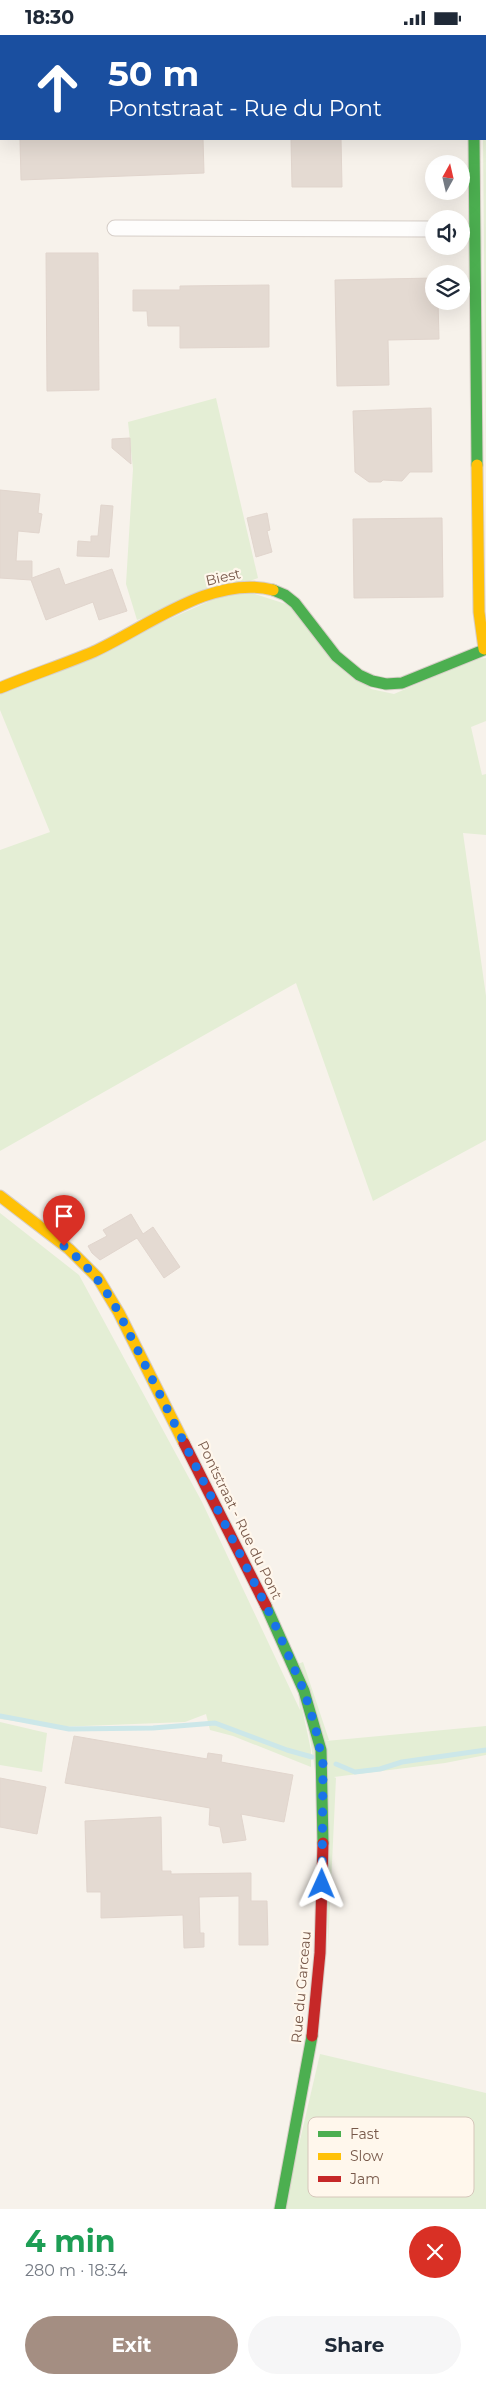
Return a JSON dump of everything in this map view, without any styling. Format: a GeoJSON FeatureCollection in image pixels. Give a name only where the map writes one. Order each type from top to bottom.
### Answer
{"type":"FeatureCollection","features":[{"type":"Feature","properties":{"kind":"street"},"geometry":{"type":"LineString","coordinates":[[469,210],[474,140]]}},
{"type":"Feature","properties":{"kind":"street"},"geometry":{"type":"LineString","coordinates":[[115,229],[425,229]]}},
{"type":"Feature","properties":{"kind":"street"},"geometry":{"type":"LineString","coordinates":[[469,255],[478,612],[485,649]]}},
{"type":"Feature","properties":{"kind":"street","name":"Biest"},"geometry":{"type":"LineString","coordinates":[[0,688],[93,652],[209,594],[245,586],[271,589],[286,595],[296,604],[336,657],[346,667],[378,683],[392,685],[402,683],[485,649]]}},
{"type":"Feature","properties":{"kind":"street","name":"Pontstraat - Rue du Pont"},"geometry":{"type":"LineString","coordinates":[[0,1196],[90,1268],[103,1284],[273,1620],[304,1691],[315,1726],[323,1764]]}},
{"type":"Feature","properties":{"kind":"street","name":"Rue du Garceau"},"geometry":{"type":"LineString","coordinates":[[280,2209],[311,2051],[316,2000],[320,1944],[323,1764]]}},
{"type":"Feature","properties":{"kind":"green space"},"geometry":{"type":"Polygon","coordinates":[[[483,140],[486,140],[486,463],[483,140]]]}},
{"type":"Feature","properties":{"kind":"green space"},"geometry":{"type":"Polygon","coordinates":[[[216,398],[258,578],[137,620],[126,584],[133,469],[128,422],[216,398]]]}},
{"type":"Feature","properties":{"kind":"green space"},"geometry":{"type":"Polygon","coordinates":[[[249,592],[289,605],[371,689],[394,694],[475,659],[486,658],[486,721],[471,727],[482,775],[486,774],[486,835],[463,833],[486,996],[486,1140],[373,1201],[296,983],[0,1151],[0,850],[50,832],[0,710],[0,695],[223,595],[249,592]]]}},
{"type":"Feature","properties":{"kind":"green space"},"geometry":{"type":"Polygon","coordinates":[[[0,1213],[79,1275],[202,1502],[300,1710],[298,1690],[311,1750],[311,1767],[233,1736],[210,1730],[206,1714],[185,1722],[58,1727],[0,1719],[0,1213]]]}},
{"type":"Feature","properties":{"kind":"green space"},"geometry":{"type":"Polygon","coordinates":[[[303,1662],[329,1740],[326,1741],[486,1726],[486,1755],[445,1763],[334,1777],[336,1778],[328,1948],[328,1851],[298,1664],[303,1662]]]}},
{"type":"Feature","properties":{"kind":"green space"},"geometry":{"type":"Polygon","coordinates":[[[0,1722],[47,1733],[42,1772],[0,1765],[0,1722]]]}},
{"type":"Feature","properties":{"kind":"green space"},"geometry":{"type":"Polygon","coordinates":[[[320,2054],[486,2093],[486,2209],[284,2209],[320,2054]]]}},
{"type":"Feature","properties":{"kind":"building"},"geometry":{"type":"Polygon","coordinates":[[[20,140],[203,140],[204,173],[21,180],[20,140]]]}},
{"type":"Feature","properties":{"kind":"building"},"geometry":{"type":"Polygon","coordinates":[[[291,140],[341,140],[342,187],[292,187],[291,140]]]}},
{"type":"Feature","properties":{"kind":"building"},"geometry":{"type":"Polygon","coordinates":[[[46,253],[98,253],[99,390],[47,391],[46,253]]]}},
{"type":"Feature","properties":{"kind":"building"},"geometry":{"type":"Polygon","coordinates":[[[425,278],[425,310],[438,310],[439,339],[388,340],[389,385],[337,386],[335,280],[425,278]]]}},
{"type":"Feature","properties":{"kind":"building"},"geometry":{"type":"Polygon","coordinates":[[[269,285],[269,347],[180,348],[180,326],[148,326],[147,311],[133,311],[133,290],[180,290],[180,286],[269,285]]]}},
{"type":"Feature","properties":{"kind":"building"},"geometry":{"type":"Polygon","coordinates":[[[431,408],[432,472],[410,472],[402,481],[383,480],[381,482],[369,482],[355,472],[353,411],[431,408]]]}},
{"type":"Feature","properties":{"kind":"building"},"geometry":{"type":"Polygon","coordinates":[[[130,438],[131,464],[112,448],[112,439],[130,438]]]}},
{"type":"Feature","properties":{"kind":"building"},"geometry":{"type":"Polygon","coordinates":[[[0,490],[40,494],[38,513],[42,514],[39,533],[18,531],[16,561],[32,561],[32,578],[59,568],[65,585],[112,569],[127,611],[99,620],[93,602],[46,620],[31,580],[0,578],[0,490]]]}},
{"type":"Feature","properties":{"kind":"building"},"geometry":{"type":"Polygon","coordinates":[[[101,505],[113,506],[109,557],[77,556],[78,541],[91,542],[91,536],[98,536],[101,505]]]}},
{"type":"Feature","properties":{"kind":"building"},"geometry":{"type":"Polygon","coordinates":[[[267,513],[270,530],[267,531],[272,552],[256,557],[247,518],[267,513]]]}},
{"type":"Feature","properties":{"kind":"building"},"geometry":{"type":"Polygon","coordinates":[[[442,518],[443,597],[354,598],[353,519],[442,518]]]}},
{"type":"Feature","properties":{"kind":"building"},"geometry":{"type":"Polygon","coordinates":[[[131,1214],[143,1234],[153,1227],[180,1267],[164,1278],[137,1238],[100,1260],[92,1253],[88,1246],[107,1236],[103,1230],[131,1214]]]}},
{"type":"Feature","properties":{"kind":"building"},"geometry":{"type":"Polygon","coordinates":[[[74,1736],[207,1759],[208,1753],[222,1755],[221,1762],[293,1775],[284,1822],[241,1814],[246,1840],[223,1843],[220,1827],[209,1825],[210,1808],[65,1783],[74,1736]]]}},
{"type":"Feature","properties":{"kind":"building"},"geometry":{"type":"Polygon","coordinates":[[[0,1778],[46,1787],[37,1834],[0,1827],[0,1778]]]}},
{"type":"Feature","properties":{"kind":"building"},"geometry":{"type":"Polygon","coordinates":[[[161,1817],[162,1871],[171,1871],[171,1874],[251,1873],[251,1901],[267,1901],[268,1945],[239,1945],[239,1896],[199,1897],[200,1933],[204,1933],[204,1947],[184,1948],[183,1915],[101,1918],[101,1892],[87,1892],[85,1821],[161,1817]]]}},
{"type":"Feature","properties":{"kind":"waterway"},"geometry":{"type":"LineString","coordinates":[[0,1716],[69,1729],[153,1728],[215,1723],[287,1750],[312,1757]]}},
{"type":"Feature","properties":{"kind":"waterway"},"geometry":{"type":"LineString","coordinates":[[336,1764],[355,1772],[380,1769],[402,1762],[486,1750]]}},
{"type":"Feature","properties":{"kind":"traffic: fast"},"geometry":{"type":"LineString","coordinates":[[474,140],[477,465]]}},
{"type":"Feature","properties":{"kind":"traffic: fast"},"geometry":{"type":"LineString","coordinates":[[273,590],[285,595],[295,603],[336,656],[359,675],[372,681],[386,684],[402,683],[486,649]]}},
{"type":"Feature","properties":{"kind":"traffic: fast"},"geometry":{"type":"LineString","coordinates":[[266,1606],[304,1691],[321,1750],[323,1843]]}},
{"type":"Feature","properties":{"kind":"traffic: fast"},"geometry":{"type":"LineString","coordinates":[[280,2209],[312,2036]]}},
{"type":"Feature","properties":{"kind":"traffic: slow"},"geometry":{"type":"LineString","coordinates":[[477,465],[479,612],[484,649]]}},
{"type":"Feature","properties":{"kind":"traffic: slow"},"geometry":{"type":"LineString","coordinates":[[0,688],[93,652],[180,606],[203,596],[250,587],[273,590]]}},
{"type":"Feature","properties":{"kind":"traffic: slow"},"geometry":{"type":"LineString","coordinates":[[0,1196],[69,1249],[98,1278],[119,1313],[184,1443]]}},
{"type":"Feature","properties":{"kind":"traffic: jam"},"geometry":{"type":"LineString","coordinates":[[184,1443],[266,1606]]}},
{"type":"Feature","properties":{"kind":"traffic: jam"},"geometry":{"type":"LineString","coordinates":[[312,2036],[320,1953],[323,1843]]}},
{"type":"Feature","properties":{"kind":"route"},"geometry":{"type":"LineString","coordinates":[[64,1246],[90,1268],[103,1284],[119,1313],[273,1620],[304,1691],[315,1726],[323,1764],[322,1884]]}}]}
